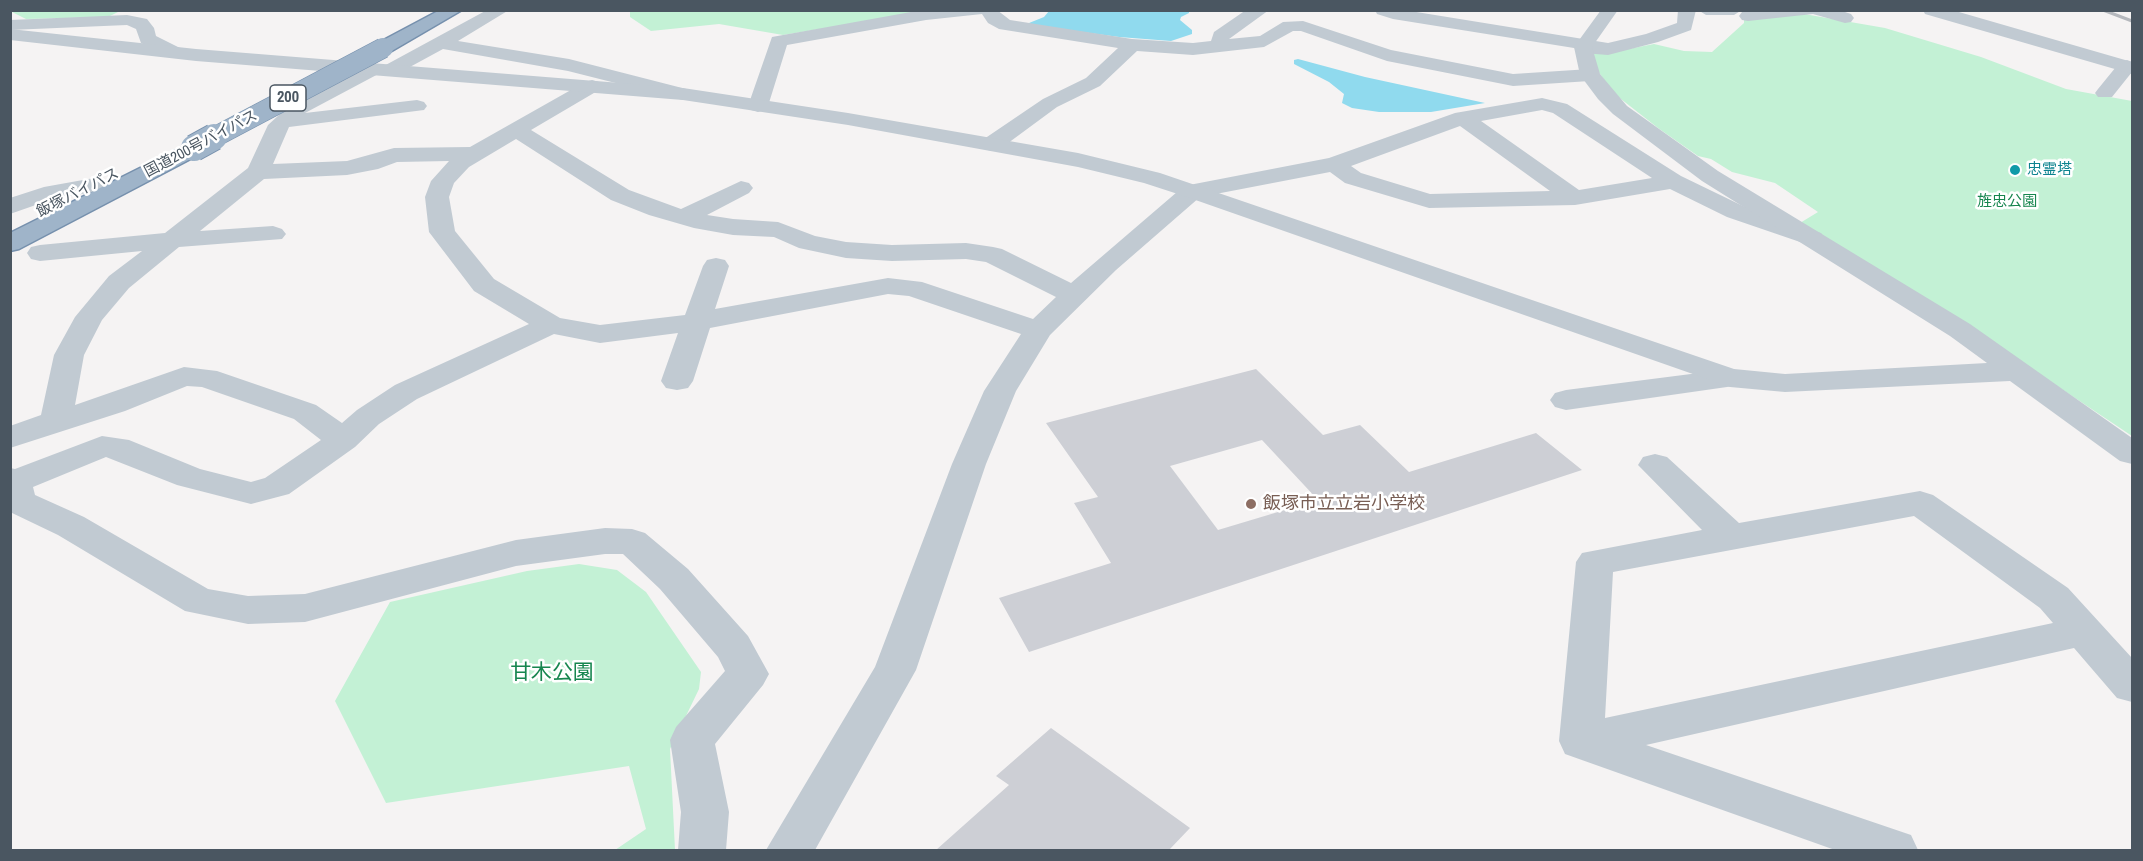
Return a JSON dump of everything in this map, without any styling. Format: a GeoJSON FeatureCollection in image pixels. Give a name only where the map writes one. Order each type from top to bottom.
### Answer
{"type":"FeatureCollection","features":[{"type":"Feature","properties":{"kind":"highway","name":"200"},"geometry":{"type":"LineString","coordinates":[[377,58],[433,10]]}},
{"type":"Feature","properties":{"kind":"highway","name":"国道200号バイパス"},"geometry":{"type":"LineString","coordinates":[[10,243],[184,146],[377,58],[454,10]]}},
{"type":"Feature","properties":{"kind":"highway","name":"飯塚バイパス"},"geometry":{"type":"LineString","coordinates":[[10,228],[93,185],[184,146]]}},
{"type":"Feature","properties":{"kind":"street"},"geometry":{"type":"LineString","coordinates":[[56,421],[69,355],[89,317],[119,282],[258,172],[282,122],[298,108],[377,58],[440,43],[501,10]]}},
{"type":"Feature","properties":{"kind":"street"},"geometry":{"type":"LineString","coordinates":[[758,106],[779,41],[926,15],[976,10]]}},
{"type":"Feature","properties":{"kind":"street"},"geometry":{"type":"LineString","coordinates":[[988,10],[994,19],[1005,26],[1132,45],[1193,49],[1264,41],[1288,26],[1303,26],[1387,55],[1513,80],[1590,75]]}},
{"type":"Feature","properties":{"kind":"street"},"geometry":{"type":"LineString","coordinates":[[1221,45],[1220,36],[1261,10]]}},
{"type":"Feature","properties":{"kind":"street"},"geometry":{"type":"LineString","coordinates":[[1383,10],[1393,14],[1608,49],[1652,38],[1685,26],[1686,11]]}},
{"type":"Feature","properties":{"kind":"street"},"geometry":{"type":"LineString","coordinates":[[1583,45],[1610,10]]}},
{"type":"Feature","properties":{"kind":"street"},"geometry":{"type":"LineString","coordinates":[[1706,10],[1741,13],[1808,10]]}},
{"type":"Feature","properties":{"kind":"street"},"geometry":{"type":"LineString","coordinates":[[1818,10],[1845,18]]}},
{"type":"Feature","properties":{"kind":"street"},"geometry":{"type":"LineString","coordinates":[[1931,10],[2130,67],[2105,93]]}},
{"type":"Feature","properties":{"kind":"street"},"geometry":{"type":"LineString","coordinates":[[10,25],[126,20],[141,23],[146,28],[147,39],[175,53]]}},
{"type":"Feature","properties":{"kind":"street"},"geometry":{"type":"LineString","coordinates":[[10,34],[175,53],[377,58],[592,86],[683,93]]}},
{"type":"Feature","properties":{"kind":"street"},"geometry":{"type":"LineString","coordinates":[[440,43],[569,65],[683,93],[1078,160],[1152,178],[1730,378]]}},
{"type":"Feature","properties":{"kind":"street"},"geometry":{"type":"LineString","coordinates":[[992,144],[1050,103],[1094,82],[1132,45]]}},
{"type":"Feature","properties":{"kind":"street"},"geometry":{"type":"LineString","coordinates":[[1583,45],[1590,75],[1605,95],[1648,132],[1710,176],[1960,330],[2133,454]]}},
{"type":"Feature","properties":{"kind":"street"},"geometry":{"type":"LineString","coordinates":[[592,86],[461,162],[443,181],[437,197],[442,232],[484,285],[551,325],[600,334],[696,321],[888,286],[912,288],[1038,330]]}},
{"type":"Feature","properties":{"kind":"street"},"geometry":{"type":"LineString","coordinates":[[790,850],[895,670],[969,464],[1000,391],[1038,330],[1107,264],[1192,190],[1334,164],[1463,118],[1542,104],[1560,108],[1673,181],[1736,212],[1812,238]]}},
{"type":"Feature","properties":{"kind":"street"},"geometry":{"type":"LineString","coordinates":[[282,122],[417,106]]}},
{"type":"Feature","properties":{"kind":"street"},"geometry":{"type":"LineString","coordinates":[[1463,118],[1575,198]]}},
{"type":"Feature","properties":{"kind":"street"},"geometry":{"type":"LineString","coordinates":[[516,130],[620,195],[683,217],[734,227],[778,231],[808,242],[846,250],[892,253],[966,250],[993,255],[1075,296]]}},
{"type":"Feature","properties":{"kind":"street"},"geometry":{"type":"LineString","coordinates":[[258,172],[347,168],[370,164],[394,155],[474,154]]}},
{"type":"Feature","properties":{"kind":"street"},"geometry":{"type":"LineString","coordinates":[[1334,164],[1353,178],[1429,201],[1575,198],[1673,181]]}},
{"type":"Feature","properties":{"kind":"street"},"geometry":{"type":"LineString","coordinates":[[10,207],[44,194],[93,185]]}},
{"type":"Feature","properties":{"kind":"street"},"geometry":{"type":"LineString","coordinates":[[683,217],[741,188]]}},
{"type":"Feature","properties":{"kind":"street"},"geometry":{"type":"LineString","coordinates":[[40,253],[172,240],[273,234]]}},
{"type":"Feature","properties":{"kind":"street"},"geometry":{"type":"LineString","coordinates":[[676,381],[716,266]]}},
{"type":"Feature","properties":{"kind":"street"},"geometry":{"type":"LineString","coordinates":[[551,325],[406,392],[368,417],[343,440],[277,486],[251,493],[189,477],[117,447],[102,446],[13,480],[18,501],[71,526],[199,601],[248,610],[305,608],[516,553],[604,541],[632,542],[674,579],[689,596],[733,647],[748,674],[692,740],[705,812],[702,850]]}},
{"type":"Feature","properties":{"kind":"street"},"geometry":{"type":"LineString","coordinates":[[1566,400],[1730,378],[1785,383],[2017,371]]}},
{"type":"Feature","properties":{"kind":"street"},"geometry":{"type":"LineString","coordinates":[[10,438],[56,421],[114,404],[184,376],[206,378],[305,412],[343,440]]}},
{"type":"Feature","properties":{"kind":"street"},"geometry":{"type":"LineString","coordinates":[[1655,465],[1731,537]]}},
{"type":"Feature","properties":{"kind":"street"},"geometry":{"type":"LineString","coordinates":[[1581,741],[1595,562],[1920,504],[2054,598],[2133,686]]}},
{"type":"Feature","properties":{"kind":"street"},"geometry":{"type":"LineString","coordinates":[[1581,741],[2083,631]]}},
{"type":"Feature","properties":{"kind":"street"},"geometry":{"type":"LineString","coordinates":[[1581,741],[1894,850]]}},
{"type":"Feature","properties":{"kind":"green space"},"geometry":{"type":"Polygon","coordinates":[[[10,11],[120,11],[108,17],[26,19],[10,11]]]}},
{"type":"Feature","properties":{"kind":"green space"},"geometry":{"type":"Polygon","coordinates":[[[630,11],[930,11],[783,35],[719,24],[651,31],[630,17],[630,11]]]}},
{"type":"Feature","properties":{"kind":"green space","name":"旌忠公園"},"geometry":{"type":"Polygon","coordinates":[[[1804,14],[1885,28],[1981,57],[2066,89],[2132,101],[2132,436],[1967,326],[1800,223],[1818,212],[1775,183],[1732,172],[1711,159],[1698,156],[1658,128],[1612,92],[1594,65],[1590,50],[1618,51],[1654,44],[1684,51],[1712,52],[1744,23],[1744,19],[1804,14]]]}},
{"type":"Feature","properties":{"kind":"green space","name":"甘木公園"},"geometry":{"type":"Polygon","coordinates":[[[579,564],[617,570],[646,592],[701,672],[699,689],[670,749],[675,850],[615,850],[646,829],[629,766],[386,803],[335,701],[390,602],[527,571],[579,564]]]}},
{"type":"Feature","properties":{"kind":"water"},"geometry":{"type":"Polygon","coordinates":[[[1049,11],[1189,11],[1180,20],[1192,30],[1192,34],[1171,41],[1119,37],[1030,25],[1029,23],[1044,17],[1049,11]]]}},
{"type":"Feature","properties":{"kind":"water"},"geometry":{"type":"Polygon","coordinates":[[[1298,59],[1365,77],[1485,103],[1431,112],[1379,112],[1352,108],[1342,103],[1344,94],[1329,82],[1294,64],[1294,60],[1298,59]]]}},
{"type":"Feature","properties":{"kind":"building"},"geometry":{"type":"Polygon","coordinates":[[[1256,369],[1323,435],[1360,425],[1409,472],[1536,433],[1582,470],[1029,652],[999,598],[1111,563],[1074,503],[1098,497],[1046,423],[1256,369]],[[1262,440],[1170,466],[1218,530],[1318,500],[1262,440]]]}},
{"type":"Feature","properties":{"kind":"building"},"geometry":{"type":"Polygon","coordinates":[[[1051,728],[1190,828],[1169,850],[936,850],[1009,785],[996,776],[1051,728]]]}},
{"type":"Feature","properties":{"kind":"railway"},"geometry":{"type":"LineString","coordinates":[[2103,10],[2132,21]]}},
{"type":"Feature","properties":{"kind":"place","name":"忠霊塔"},"geometry":{"type":"Point","coordinates":[2015,170]}},
{"type":"Feature","properties":{"kind":"place","name":"飯塚市立立岩小学校"},"geometry":{"type":"Point","coordinates":[1251,504]}}]}
